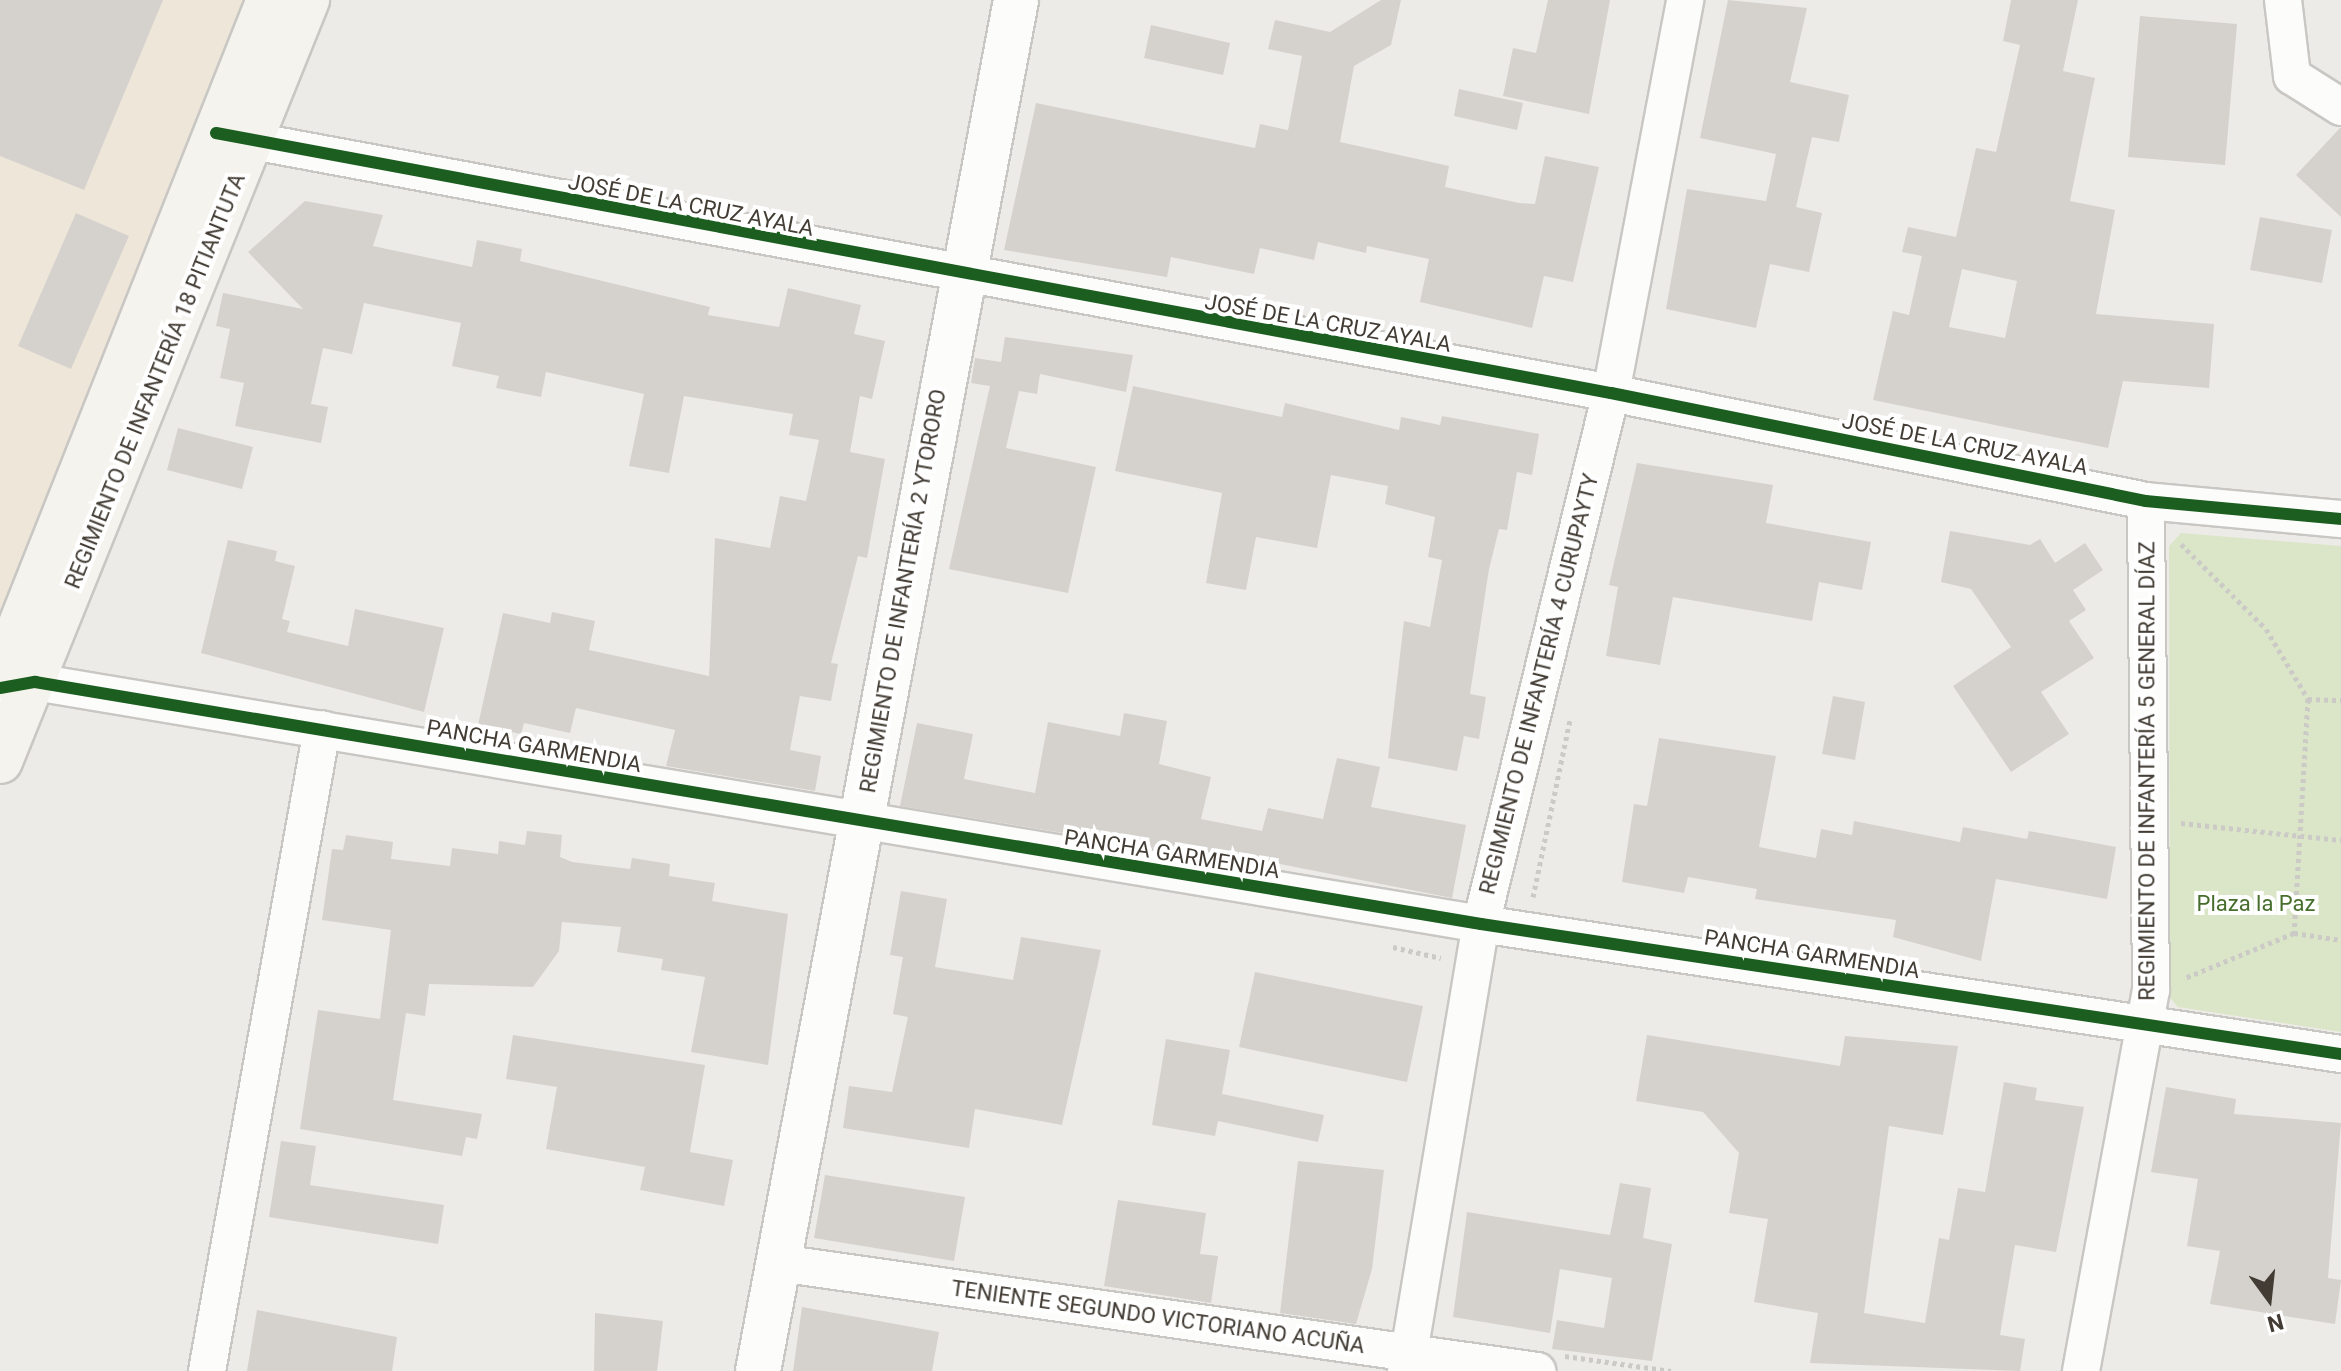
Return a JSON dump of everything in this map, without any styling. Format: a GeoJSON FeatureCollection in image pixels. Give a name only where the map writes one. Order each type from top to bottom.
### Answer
{"type":"FeatureCollection","features":[{"type":"Feature","properties":{"kind":"main road","name":"REGIMIENTO DE INFANTERÍA 18 PITIANTUTA"},"geometry":{"type":"LineString","coordinates":[[233,137],[269,0]]}},
{"type":"Feature","properties":{"kind":"main road","name":"REGIMIENTO DE INFANTERÍA 18 PITIANTUTA"},"geometry":{"type":"LineString","coordinates":[[0,761],[12,682],[233,137],[307,0]]}},
{"type":"Feature","properties":{"kind":"street","name":"REGIMIENTO DE INFANTERÍA 2 YTORORO"},"geometry":{"type":"LineString","coordinates":[[758,1371],[961,276],[1016,0]]}},
{"type":"Feature","properties":{"kind":"street","name":"REGIMIENTO DE INFANTERÍA 4 CURUPAYTY"},"geometry":{"type":"LineString","coordinates":[[1408,1362],[1481,924],[1611,393],[1685,0]]}},
{"type":"Feature","properties":{"kind":"street"},"geometry":{"type":"LineString","coordinates":[[2283,0],[2292,76],[2341,107]]}},
{"type":"Feature","properties":{"kind":"street","name":"JOSÉ DE LA CRUZ AYALA"},"geometry":{"type":"LineString","coordinates":[[233,137],[961,276],[1611,393],[2146,501],[2341,519]]}},
{"type":"Feature","properties":{"kind":"street","name":"REGIMIENTO DE INFANTERÍA 5 GENERAL DÍAZ"},"geometry":{"type":"LineString","coordinates":[[2081,1371],[2146,1024],[2146,501]]}},
{"type":"Feature","properties":{"kind":"street","name":"PANCHA GARMENDIA"},"geometry":{"type":"LineString","coordinates":[[12,682],[322,729],[860,824],[1481,924],[2341,1054]]}},
{"type":"Feature","properties":{"kind":"street"},"geometry":{"type":"LineString","coordinates":[[207,1371],[322,729]]}},
{"type":"Feature","properties":{"kind":"street","name":"TENIENTE SEGUNDO VICTORIANO ACUÑA"},"geometry":{"type":"LineString","coordinates":[[779,1263],[1408,1362],[1537,1371]]}},
{"type":"Feature","properties":{"kind":"path"},"geometry":{"type":"LineString","coordinates":[[2180,544],[2266,629],[2308,699],[2294,933]]}},
{"type":"Feature","properties":{"kind":"path"},"geometry":{"type":"LineString","coordinates":[[2308,699],[2341,700]]}},
{"type":"Feature","properties":{"kind":"path"},"geometry":{"type":"LineString","coordinates":[[2176,822],[2341,840]]}},
{"type":"Feature","properties":{"kind":"path"},"geometry":{"type":"LineString","coordinates":[[2177,981],[2294,933],[2341,940]]}},
{"type":"Feature","properties":{"kind":"shaded area"},"geometry":{"type":"Polygon","coordinates":[[[0,0],[258,0],[0,642],[0,0]]]}},
{"type":"Feature","properties":{"kind":"green space","name":"Plaza la Paz"},"geometry":{"type":"Polygon","coordinates":[[[2181,533],[2341,546],[2341,1032],[2178,1007],[2170,998],[2169,546],[2181,533]]]}},
{"type":"Feature","properties":{"kind":"building"},"geometry":{"type":"Polygon","coordinates":[[[0,0],[163,0],[84,190],[0,156],[0,0]]]}},
{"type":"Feature","properties":{"kind":"building"},"geometry":{"type":"Polygon","coordinates":[[[1381,0],[1401,0],[1391,45],[1354,66],[1340,142],[1449,166],[1445,187],[1519,203],[1535,204],[1545,156],[1599,167],[1573,282],[1544,276],[1532,328],[1420,302],[1429,259],[1367,246],[1366,253],[1318,242],[1314,260],[1260,248],[1254,274],[1171,257],[1167,277],[1004,250],[1036,103],[1255,148],[1260,124],[1288,130],[1302,56],[1268,49],[1275,20],[1330,32],[1381,0]]]}},
{"type":"Feature","properties":{"kind":"building"},"geometry":{"type":"Polygon","coordinates":[[[1548,0],[1610,0],[1589,114],[1503,96],[1513,48],[1536,53],[1548,0]]]}},
{"type":"Feature","properties":{"kind":"building"},"geometry":{"type":"Polygon","coordinates":[[[1728,0],[1807,8],[1790,82],[1849,95],[1839,142],[1812,137],[1796,207],[1822,213],[1809,272],[1770,264],[1756,328],[1666,309],[1687,189],[1766,201],[1776,154],[1700,138],[1728,0]]]}},
{"type":"Feature","properties":{"kind":"building"},"geometry":{"type":"Polygon","coordinates":[[[2011,0],[2078,0],[2063,71],[2095,78],[2070,201],[2115,210],[2096,314],[2214,324],[2209,388],[2123,381],[2108,448],[1873,400],[1893,311],[1909,315],[1922,256],[1902,252],[1908,227],[1956,237],[1976,148],[1996,152],[2020,45],[2003,41],[2011,0]],[[1962,269],[1949,327],[2005,338],[2017,281],[1962,269]]]}},
{"type":"Feature","properties":{"kind":"building"},"geometry":{"type":"Polygon","coordinates":[[[2140,16],[2237,24],[2225,165],[2128,157],[2140,16]]]}},
{"type":"Feature","properties":{"kind":"building"},"geometry":{"type":"Polygon","coordinates":[[[1151,25],[1230,43],[1223,75],[1144,58],[1151,25]]]}},
{"type":"Feature","properties":{"kind":"building"},"geometry":{"type":"Polygon","coordinates":[[[1459,89],[1523,103],[1517,130],[1454,116],[1459,89]]]}},
{"type":"Feature","properties":{"kind":"building"},"geometry":{"type":"Polygon","coordinates":[[[2341,128],[2341,217],[2296,175],[2341,128]]]}},
{"type":"Feature","properties":{"kind":"building"},"geometry":{"type":"Polygon","coordinates":[[[305,201],[383,215],[373,246],[472,267],[477,240],[522,249],[520,261],[710,307],[708,315],[779,327],[788,288],[861,305],[854,334],[885,341],[872,399],[860,396],[850,452],[885,459],[867,558],[858,556],[831,663],[838,664],[831,701],[800,696],[790,750],[821,756],[815,791],[666,766],[675,730],[576,708],[570,733],[524,723],[521,734],[478,725],[503,613],[550,623],[552,612],[595,621],[589,650],[709,676],[715,538],[770,548],[780,496],[806,501],[819,440],[789,435],[793,414],[684,396],[669,473],[629,466],[644,394],[546,372],[541,397],[496,388],[499,376],[452,366],[461,323],[364,303],[352,354],[323,348],[311,404],[328,407],[321,443],[235,426],[244,383],[220,378],[230,329],[216,326],[223,293],[303,309],[248,252],[305,201]]]}},
{"type":"Feature","properties":{"kind":"building"},"geometry":{"type":"Polygon","coordinates":[[[76,213],[129,236],[71,369],[18,346],[76,213]]]}},
{"type":"Feature","properties":{"kind":"building"},"geometry":{"type":"Polygon","coordinates":[[[2260,217],[2332,230],[2322,283],[2250,270],[2260,217]]]}},
{"type":"Feature","properties":{"kind":"building"},"geometry":{"type":"Polygon","coordinates":[[[1005,337],[1133,355],[1126,392],[1040,374],[1037,394],[1019,391],[1006,448],[1096,467],[1068,593],[949,569],[990,386],[971,383],[975,358],[1001,362],[1005,337]]]}},
{"type":"Feature","properties":{"kind":"building"},"geometry":{"type":"Polygon","coordinates":[[[1133,386],[1282,417],[1285,403],[1399,430],[1401,417],[1440,425],[1442,416],[1539,434],[1532,475],[1517,472],[1507,530],[1499,529],[1489,569],[1470,694],[1486,697],[1479,739],[1464,736],[1457,771],[1388,758],[1404,621],[1430,627],[1442,560],[1428,557],[1435,517],[1385,504],[1388,486],[1331,475],[1317,548],[1256,537],[1246,590],[1206,583],[1222,493],[1115,471],[1133,386]]]}},
{"type":"Feature","properties":{"kind":"building"},"geometry":{"type":"Polygon","coordinates":[[[178,428],[253,447],[242,489],[167,470],[178,428]]]}},
{"type":"Feature","properties":{"kind":"building"},"geometry":{"type":"Polygon","coordinates":[[[1637,463],[1773,485],[1766,523],[1871,542],[1862,590],[1819,582],[1812,621],[1673,597],[1660,665],[1606,656],[1618,587],[1609,585],[1637,463]]]}},
{"type":"Feature","properties":{"kind":"building"},"geometry":{"type":"Polygon","coordinates":[[[1950,531],[2030,545],[2040,539],[2055,563],[2085,543],[2103,570],[2073,590],[2086,610],[2069,621],[2094,658],[2041,692],[2069,734],[2011,772],[1953,686],[2011,647],[1971,589],[1941,582],[1950,531]]]}},
{"type":"Feature","properties":{"kind":"building"},"geometry":{"type":"Polygon","coordinates":[[[228,540],[277,551],[275,561],[295,566],[282,619],[290,621],[287,632],[348,646],[355,609],[444,628],[424,712],[201,653],[228,540]]]}},
{"type":"Feature","properties":{"kind":"building"},"geometry":{"type":"Polygon","coordinates":[[[1833,696],[1865,702],[1855,760],[1822,754],[1833,696]]]}},
{"type":"Feature","properties":{"kind":"building"},"geometry":{"type":"Polygon","coordinates":[[[1124,713],[1167,721],[1159,764],[1211,777],[1201,819],[1262,831],[1268,808],[1323,819],[1337,758],[1380,767],[1371,807],[1466,825],[1452,898],[1234,855],[1233,861],[900,806],[917,723],[973,734],[964,779],[1035,793],[1048,722],[1120,736],[1124,713]]]}},
{"type":"Feature","properties":{"kind":"building"},"geometry":{"type":"Polygon","coordinates":[[[1659,738],[1776,756],[1759,847],[1816,858],[1821,829],[1852,835],[1854,821],[1960,842],[1963,827],[2027,839],[2029,831],[2116,847],[2107,899],[1996,879],[1981,961],[1893,937],[1896,920],[1755,899],[1757,889],[1688,877],[1684,893],[1622,882],[1634,804],[1647,806],[1659,738]]]}},
{"type":"Feature","properties":{"kind":"building"},"geometry":{"type":"Polygon","coordinates":[[[527,831],[562,835],[560,857],[572,862],[630,869],[632,858],[670,864],[669,876],[715,883],[712,901],[788,914],[768,1065],[691,1052],[705,977],[661,970],[663,959],[617,952],[621,927],[562,922],[559,951],[533,987],[429,984],[425,1016],[406,1013],[393,1100],[482,1114],[477,1139],[466,1137],[462,1156],[300,1129],[318,1010],[380,1019],[391,930],[322,920],[332,849],[343,850],[346,835],[393,842],[391,859],[450,866],[452,848],[498,854],[499,841],[525,845],[527,831]]]}},
{"type":"Feature","properties":{"kind":"building"},"geometry":{"type":"Polygon","coordinates":[[[901,891],[947,899],[935,967],[1013,980],[1021,937],[1101,950],[1062,1125],[975,1109],[969,1148],[843,1128],[849,1086],[892,1092],[908,1017],[893,1014],[903,957],[890,955],[901,891]]]}},
{"type":"Feature","properties":{"kind":"building"},"geometry":{"type":"Polygon","coordinates":[[[1255,972],[1423,1006],[1407,1082],[1239,1047],[1255,972]]]}},
{"type":"Feature","properties":{"kind":"building"},"geometry":{"type":"Polygon","coordinates":[[[513,1035],[705,1065],[690,1152],[733,1160],[724,1206],[640,1190],[645,1167],[546,1149],[557,1087],[506,1079],[513,1035]]]}},
{"type":"Feature","properties":{"kind":"building"},"geometry":{"type":"Polygon","coordinates":[[[1647,1035],[1840,1066],[1845,1036],[1958,1046],[1943,1135],[1889,1126],[1864,1313],[1925,1323],[1939,1238],[1949,1240],[1958,1188],[1985,1192],[2004,1082],[2037,1088],[2035,1100],[2084,1107],[2056,1252],[2015,1245],[2000,1335],[2025,1339],[2020,1371],[1810,1363],[1818,1313],[1754,1302],[1768,1219],[1729,1213],[1739,1153],[1703,1112],[1636,1101],[1647,1035]]]}},
{"type":"Feature","properties":{"kind":"building"},"geometry":{"type":"Polygon","coordinates":[[[1166,1039],[1230,1050],[1222,1094],[1324,1115],[1318,1142],[1218,1121],[1215,1136],[1152,1125],[1166,1039]]]}},
{"type":"Feature","properties":{"kind":"building"},"geometry":{"type":"Polygon","coordinates":[[[2166,1087],[2236,1099],[2234,1114],[2341,1123],[2328,1278],[2341,1280],[2335,1324],[2210,1304],[2220,1251],[2187,1246],[2198,1179],[2151,1172],[2166,1087]]]}},
{"type":"Feature","properties":{"kind":"building"},"geometry":{"type":"Polygon","coordinates":[[[281,1141],[316,1146],[310,1185],[444,1205],[438,1244],[269,1217],[281,1141]]]}},
{"type":"Feature","properties":{"kind":"building"},"geometry":{"type":"Polygon","coordinates":[[[1298,1161],[1384,1170],[1372,1269],[1356,1324],[1280,1313],[1298,1161]]]}},
{"type":"Feature","properties":{"kind":"building"},"geometry":{"type":"Polygon","coordinates":[[[825,1175],[965,1197],[954,1261],[814,1238],[825,1175]]]}},
{"type":"Feature","properties":{"kind":"building"},"geometry":{"type":"Polygon","coordinates":[[[1620,1183],[1651,1188],[1643,1238],[1672,1244],[1652,1361],[1552,1349],[1557,1320],[1604,1328],[1612,1278],[1560,1269],[1550,1333],[1453,1317],[1467,1212],[1610,1235],[1620,1183]]]}},
{"type":"Feature","properties":{"kind":"building"},"geometry":{"type":"Polygon","coordinates":[[[1118,1200],[1206,1213],[1200,1254],[1218,1256],[1211,1303],[1104,1286],[1118,1200]]]}},
{"type":"Feature","properties":{"kind":"building"},"geometry":{"type":"Polygon","coordinates":[[[802,1307],[939,1332],[932,1371],[793,1371],[802,1307]]]}},
{"type":"Feature","properties":{"kind":"building"},"geometry":{"type":"Polygon","coordinates":[[[257,1310],[397,1337],[392,1371],[247,1371],[257,1310]]]}},
{"type":"Feature","properties":{"kind":"building"},"geometry":{"type":"Polygon","coordinates":[[[595,1313],[663,1321],[657,1371],[594,1371],[595,1313]]]}},
{"type":"Feature","properties":{"kind":"cycle path"},"geometry":{"type":"LineString","coordinates":[[216,133],[1611,393],[2146,501],[2341,519]]}},
{"type":"Feature","properties":{"kind":"cycle path"},"geometry":{"type":"LineString","coordinates":[[0,688],[35,682],[1481,924],[2341,1054]]}}]}
